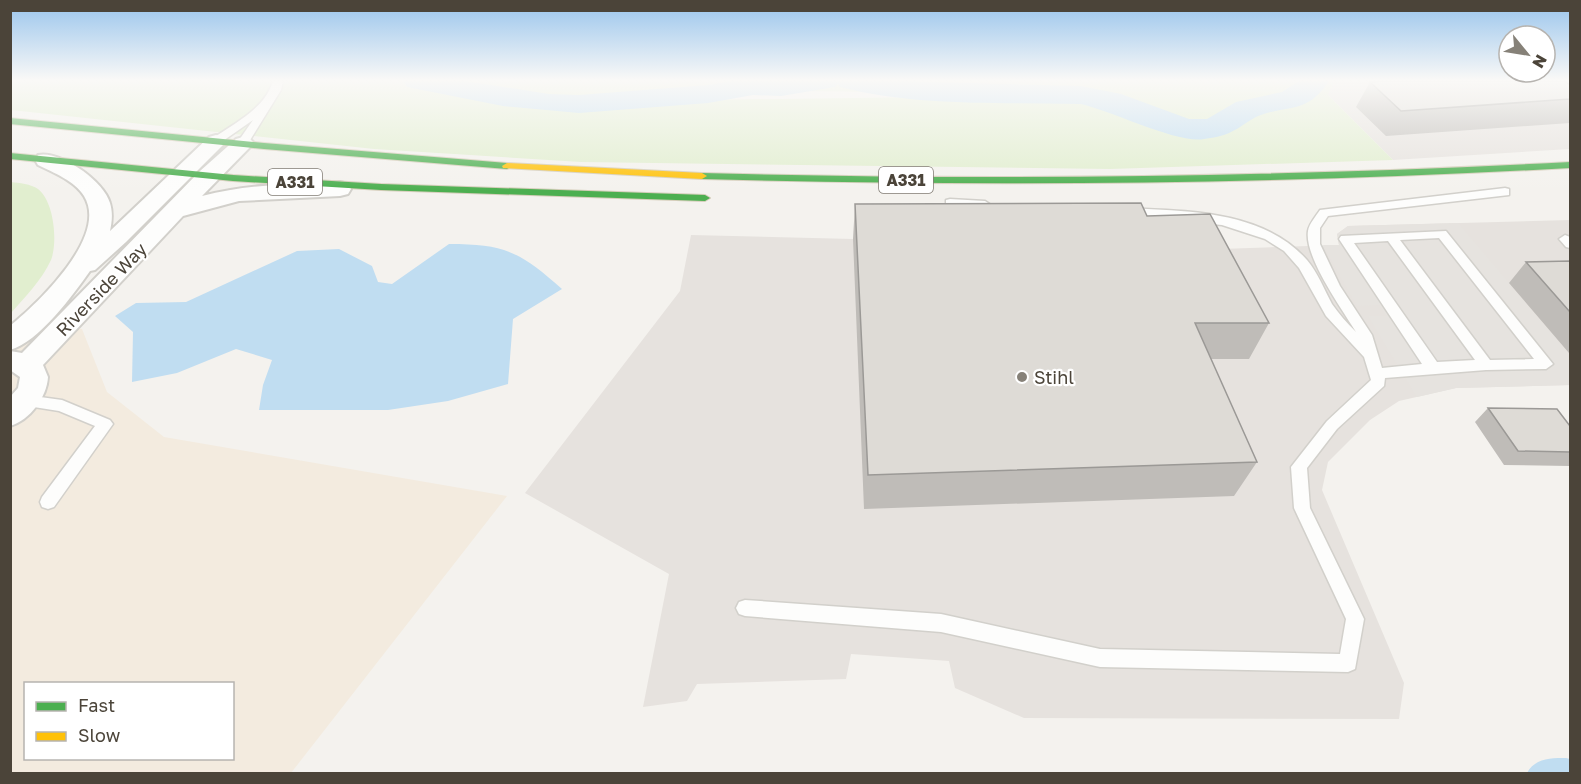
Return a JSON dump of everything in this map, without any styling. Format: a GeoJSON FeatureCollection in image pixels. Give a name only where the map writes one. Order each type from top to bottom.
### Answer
{"type":"FeatureCollection","features":[{"type":"Feature","properties":{"kind":"main road","name":"A331"},"geometry":{"type":"LineString","coordinates":[[10,121],[216,141],[538,167],[683,175],[1044,182],[1400,174],[1570,165]]}},
{"type":"Feature","properties":{"kind":"main road"},"geometry":{"type":"LineString","coordinates":[[10,131],[81,142]]}},
{"type":"Feature","properties":{"kind":"main road","name":"A331"},"geometry":{"type":"LineString","coordinates":[[10,156],[46,160],[192,164],[381,187],[454,188],[525,194],[724,199]]}},
{"type":"Feature","properties":{"kind":"main road"},"geometry":{"type":"LineString","coordinates":[[1337,198],[1510,192]]}},
{"type":"Feature","properties":{"kind":"main road"},"geometry":{"type":"LineString","coordinates":[[1113,207],[1176,201]]}},
{"type":"Feature","properties":{"kind":"main road","name":"A331"},"geometry":{"type":"LineString","coordinates":[[944,203],[996,204]]}},
{"type":"Feature","properties":{"kind":"street","name":"Riverside Way"},"geometry":{"type":"LineString","coordinates":[[77,270],[118,237],[216,141]]}},
{"type":"Feature","properties":{"kind":"street","name":"Riverside Way"},"geometry":{"type":"LineString","coordinates":[[174,212],[192,164],[243,143]]}},
{"type":"Feature","properties":{"kind":"street","name":"Riverside Way"},"geometry":{"type":"LineString","coordinates":[[10,341],[51,304],[77,270],[102,219],[100,208],[91,190],[81,179],[46,160]]}},
{"type":"Feature","properties":{"kind":"street","name":"Riverside Way"},"geometry":{"type":"LineString","coordinates":[[18,408],[33,388],[34,376],[19,362],[174,212],[214,198],[242,193],[381,187]]}},
{"type":"Feature","properties":{"kind":"lane"},"geometry":{"type":"LineString","coordinates":[[216,141],[248,118]]}},
{"type":"Feature","properties":{"kind":"lane"},"geometry":{"type":"LineString","coordinates":[[243,143],[259,118]]}},
{"type":"Feature","properties":{"kind":"lane"},"geometry":{"type":"LineString","coordinates":[[745,608],[941,623],[1100,658],[1347,663],[1355,619],[1302,508],[1299,467],[1332,424],[1379,382],[1368,353],[1365,335],[1334,287],[1314,244],[1314,228],[1323,213],[1510,192]]}},
{"type":"Feature","properties":{"kind":"lane"},"geometry":{"type":"LineString","coordinates":[[1113,207],[1195,217],[1250,228],[1271,235],[1303,263],[1330,312],[1368,353]]}},
{"type":"Feature","properties":{"kind":"lane"},"geometry":{"type":"LineString","coordinates":[[1376,374],[1433,368],[1546,364],[1442,234],[1345,239],[1433,368]]}},
{"type":"Feature","properties":{"kind":"lane"},"geometry":{"type":"LineString","coordinates":[[1391,237],[1486,365]]}},
{"type":"Feature","properties":{"kind":"lane"},"geometry":{"type":"LineString","coordinates":[[18,408],[62,406],[105,424],[48,502]]}},
{"type":"Feature","properties":{"kind":"shaded area"},"geometry":{"type":"Polygon","coordinates":[[[1351,118],[1570,118],[1570,149],[1393,160],[1351,118]]]}},
{"type":"Feature","properties":{"kind":"shaded area","name":"Stihl"},"geometry":{"type":"Polygon","coordinates":[[[1570,220],[1570,385],[1456,388],[1399,401],[1370,420],[1328,462],[1322,490],[1404,683],[1399,719],[1024,718],[955,688],[949,661],[851,654],[846,679],[697,684],[687,701],[643,707],[669,574],[525,493],[680,291],[691,235],[853,239],[1128,238],[1134,252],[1339,245],[1337,234],[1348,226],[1570,220]]]}},
{"type":"Feature","properties":{"kind":"shaded area"},"geometry":{"type":"Polygon","coordinates":[[[1458,223],[1570,355],[1570,385],[1456,388],[1417,397],[1368,316],[1387,316],[1379,305],[1357,306],[1323,245],[1339,245],[1337,234],[1348,226],[1458,223]]]}},
{"type":"Feature","properties":{"kind":"shaded area"},"geometry":{"type":"Polygon","coordinates":[[[10,323],[82,329],[107,392],[164,437],[507,496],[291,773],[11,773],[10,323]]]}},
{"type":"Feature","properties":{"kind":"green space"},"geometry":{"type":"Polygon","coordinates":[[[82,118],[1351,118],[1393,160],[1110,169],[581,162],[374,149],[82,118]]]}},
{"type":"Feature","properties":{"kind":"green space"},"geometry":{"type":"Polygon","coordinates":[[[11,182],[32,186],[43,195],[51,212],[54,243],[51,260],[43,274],[11,313],[11,182]]]}},
{"type":"Feature","properties":{"kind":"water"},"geometry":{"type":"Polygon","coordinates":[[[449,244],[499,248],[535,266],[562,289],[513,319],[508,384],[448,401],[388,410],[259,410],[263,385],[272,360],[236,349],[177,373],[132,382],[133,332],[115,316],[136,303],[186,302],[297,251],[339,249],[372,266],[378,282],[392,284],[449,244]]]}},
{"type":"Feature","properties":{"kind":"water"},"geometry":{"type":"Polygon","coordinates":[[[1570,759],[1570,773],[1527,773],[1534,764],[1539,762],[1570,759]]]}},
{"type":"Feature","properties":{"kind":"building","name":"Stihl"},"geometry":{"type":"Polygon","coordinates":[[[1141,203],[1147,216],[1210,214],[1269,323],[1195,323],[1257,462],[868,475],[855,204],[1141,203]]]}},
{"type":"Feature","properties":{"kind":"building"},"geometry":{"type":"Polygon","coordinates":[[[1570,261],[1570,312],[1526,262],[1570,261]]]}},
{"type":"Feature","properties":{"kind":"building"},"geometry":{"type":"Polygon","coordinates":[[[1488,408],[1557,409],[1570,426],[1570,452],[1518,451],[1488,408]]]}},
{"type":"Feature","properties":{"kind":"waterway"},"geometry":{"type":"LineString","coordinates":[[1155,118],[1184,128],[1201,130],[1218,126],[1232,118]]}},
{"type":"Feature","properties":{"kind":"traffic: fast"},"geometry":{"type":"LineString","coordinates":[[10,121],[264,146],[507,166]]}},
{"type":"Feature","properties":{"kind":"traffic: fast"},"geometry":{"type":"LineString","coordinates":[[10,156],[233,178],[381,187],[705,198]]}},
{"type":"Feature","properties":{"kind":"traffic: fast"},"geometry":{"type":"LineString","coordinates":[[702,176],[919,181],[1136,181],[1245,179],[1570,165]]}},
{"type":"Feature","properties":{"kind":"traffic: slow"},"geometry":{"type":"LineString","coordinates":[[507,166],[702,176]]}},
{"type":"Feature","properties":{"kind":"place","name":"Stihl"},"geometry":{"type":"Point","coordinates":[1022,377]}}]}
